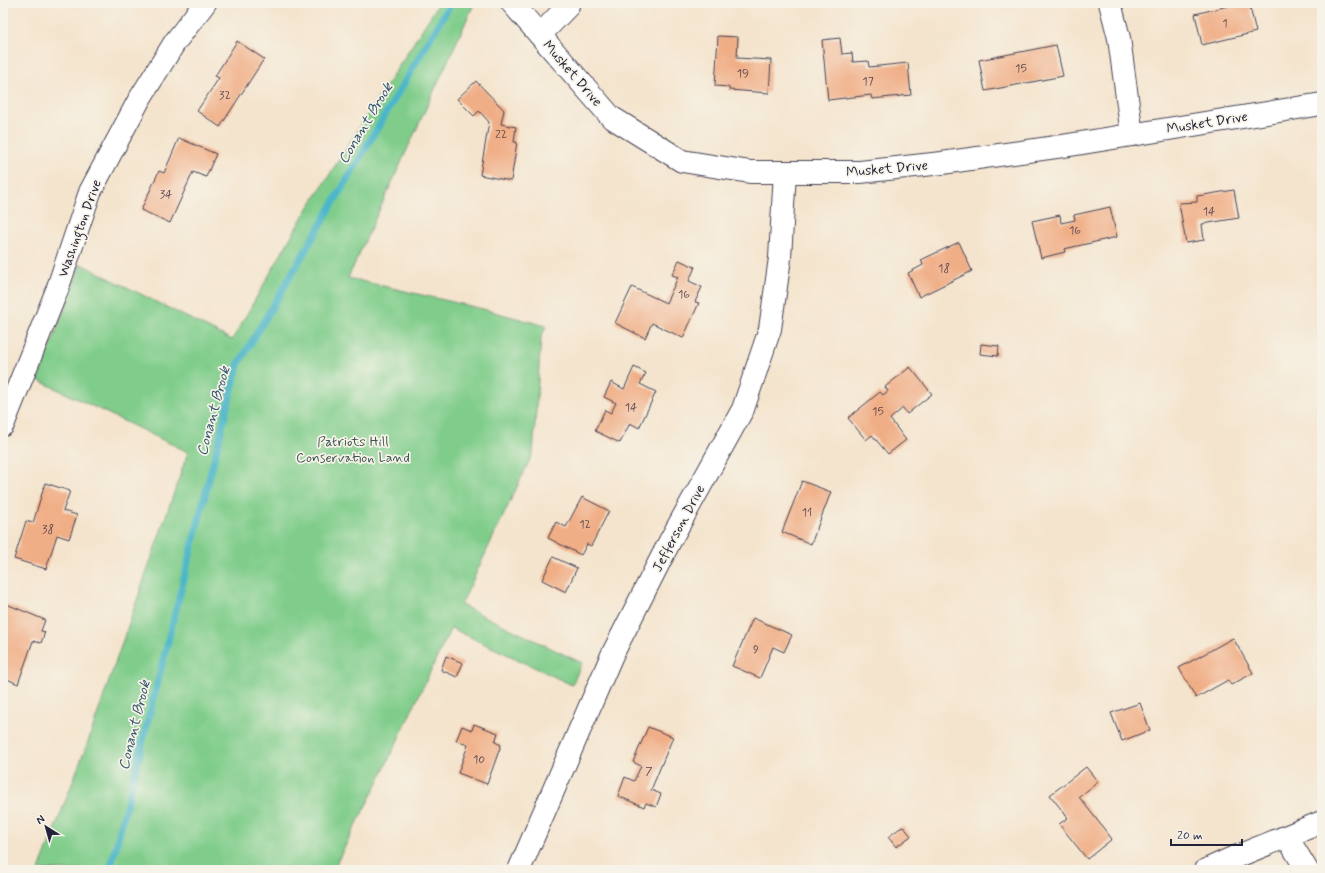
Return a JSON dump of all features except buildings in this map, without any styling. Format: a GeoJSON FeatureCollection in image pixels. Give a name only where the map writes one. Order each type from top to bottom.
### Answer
{"type":"FeatureCollection","features":[{"type":"Feature","properties":{"kind":"street","name":"Washington Drive"},"geometry":{"type":"LineString","coordinates":[[3,425],[57,290],[90,192],[139,100],[175,42],[206,3]]}},
{"type":"Feature","properties":{"kind":"street","name":"Musket Drive"},"geometry":{"type":"LineString","coordinates":[[512,3],[611,117],[682,161],[750,172],[867,172],[950,162],[1132,135],[1322,104]]}},
{"type":"Feature","properties":{"kind":"street"},"geometry":{"type":"LineString","coordinates":[[1110,3],[1119,38],[1132,135]]}},
{"type":"Feature","properties":{"kind":"street"},"geometry":{"type":"LineString","coordinates":[[540,35],[568,6]]}},
{"type":"Feature","properties":{"kind":"street","name":"Jefferson Drive"},"geometry":{"type":"LineString","coordinates":[[519,870],[612,655],[671,539],[743,409],[770,329],[780,258],[785,172]]}},
{"type":"Feature","properties":{"kind":"street"},"geometry":{"type":"LineString","coordinates":[[1206,870],[1322,822]]}},
{"type":"Feature","properties":{"kind":"street"},"geometry":{"type":"LineString","coordinates":[[1287,837],[1307,870]]}},
{"type":"Feature","properties":{"kind":"green space","name":"Patriots Hill Conservation Land"},"geometry":{"type":"Polygon","coordinates":[[[439,3],[474,4],[348,278],[483,309],[546,326],[541,338],[533,453],[461,605],[582,663],[572,685],[451,628],[377,784],[333,870],[39,870],[89,739],[188,452],[38,380],[81,264],[232,340],[303,216],[439,3]]]}},
{"type":"Feature","properties":{"kind":"waterway","name":"Conant Brook"},"geometry":{"type":"LineString","coordinates":[[110,870],[238,365],[451,3]]}}]}
